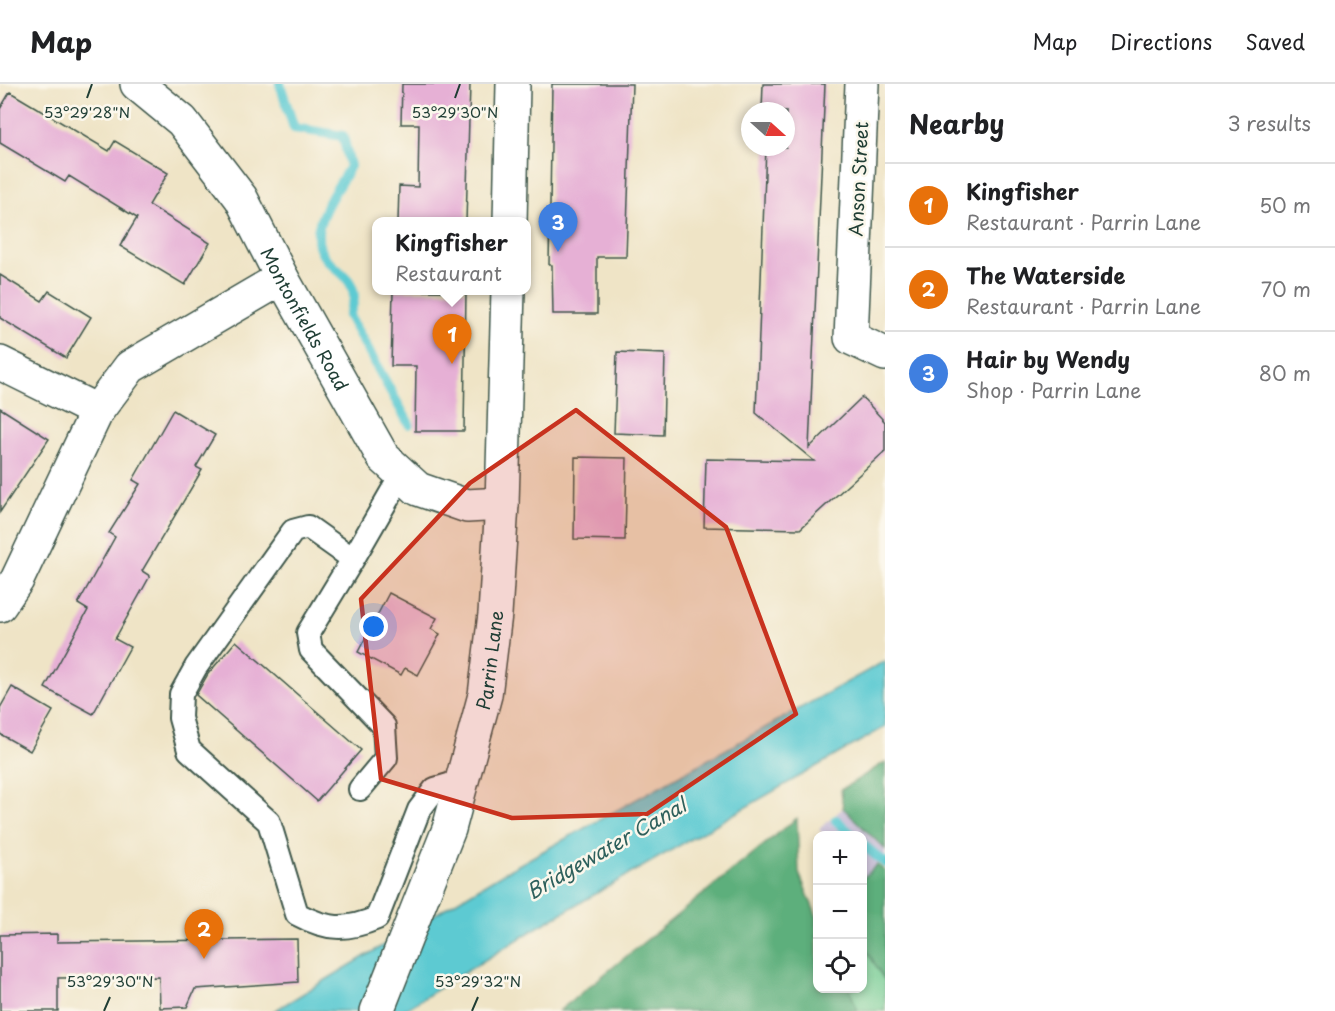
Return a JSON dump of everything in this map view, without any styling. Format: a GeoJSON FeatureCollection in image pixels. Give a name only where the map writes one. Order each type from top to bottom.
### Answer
{"type":"FeatureCollection","features":[{"type":"Feature","properties":{"kind":"street","name":"Montonfields Road"},"geometry":{"type":"LineString","coordinates":[[137,84],[182,121],[241,198],[282,278],[383,457],[418,489],[467,506],[502,507]]}},
{"type":"Feature","properties":{"kind":"street"},"geometry":{"type":"LineString","coordinates":[[510,217],[513,84]]}},
{"type":"Feature","properties":{"kind":"street","name":"Anson Street"},"geometry":{"type":"LineString","coordinates":[[862,84],[851,338],[885,354]]}},
{"type":"Feature","properties":{"kind":"street"},"geometry":{"type":"LineString","coordinates":[[0,605],[16,580],[97,411],[129,367],[282,278]]}},
{"type":"Feature","properties":{"kind":"street","name":"Parrin Lane"},"geometry":{"type":"LineString","coordinates":[[377,1011],[431,881],[449,829],[485,695],[495,614],[502,507],[508,295]]}},
{"type":"Feature","properties":{"kind":"street"},"geometry":{"type":"LineString","coordinates":[[0,363],[97,411]]}},
{"type":"Feature","properties":{"kind":"lane"},"geometry":{"type":"LineString","coordinates":[[360,789],[386,758],[384,726],[312,650],[308,633],[354,559],[402,474]]}},
{"type":"Feature","properties":{"kind":"lane"},"geometry":{"type":"LineString","coordinates":[[354,559],[308,527],[294,531],[196,667],[181,694],[180,718],[189,750],[269,822],[297,914],[317,925],[352,928],[377,918],[419,810],[435,789],[462,781]]}},
{"type":"Feature","properties":{"kind":"highlighted area"},"geometry":{"type":"Polygon","coordinates":[[[576,410],[726,527],[796,714],[647,814],[512,818],[381,779],[361,599],[470,483],[576,410]]]}},
{"type":"Feature","properties":{"kind":"shaded area"},"geometry":{"type":"Polygon","coordinates":[[[843,808],[867,831],[820,831],[819,829],[843,808]]]}},
{"type":"Feature","properties":{"kind":"shaded area"},"geometry":{"type":"Polygon","coordinates":[[[867,831],[885,849],[885,857],[867,874],[867,831]]]}},
{"type":"Feature","properties":{"kind":"green space"},"geometry":{"type":"Polygon","coordinates":[[[885,762],[885,849],[843,808],[841,790],[885,762]]]}},
{"type":"Feature","properties":{"kind":"green space"},"geometry":{"type":"Polygon","coordinates":[[[797,818],[799,873],[813,907],[813,993],[851,993],[858,1011],[559,1011],[797,818]]]}},
{"type":"Feature","properties":{"kind":"green space"},"geometry":{"type":"Polygon","coordinates":[[[877,865],[885,871],[885,981],[867,951],[867,874],[877,865]]]}},
{"type":"Feature","properties":{"kind":"green space"},"geometry":{"type":"Polygon","coordinates":[[[867,951],[885,981],[885,1011],[858,1011],[851,993],[867,993],[867,951]]]}},
{"type":"Feature","properties":{"kind":"water","name":"Bridgewater Canal"},"geometry":{"type":"Polygon","coordinates":[[[885,661],[885,727],[538,927],[403,1011],[274,1011],[502,874],[885,661]]]}},
{"type":"Feature","properties":{"kind":"building"},"geometry":{"type":"Polygon","coordinates":[[[402,84],[470,84],[466,217],[398,217],[399,186],[418,187],[419,124],[401,124],[402,84]]]}},
{"type":"Feature","properties":{"kind":"building"},"geometry":{"type":"Polygon","coordinates":[[[552,84],[632,84],[626,257],[597,257],[597,314],[553,314],[552,265],[549,265],[552,84]]]}},
{"type":"Feature","properties":{"kind":"building"},"geometry":{"type":"Polygon","coordinates":[[[763,84],[825,84],[809,448],[862,397],[885,422],[885,451],[800,529],[704,527],[706,459],[814,461],[756,413],[766,156],[795,156],[795,102],[762,102],[763,84]]]}},
{"type":"Feature","properties":{"kind":"building"},"geometry":{"type":"Polygon","coordinates":[[[10,92],[109,151],[115,141],[168,173],[149,205],[210,243],[185,285],[120,246],[137,218],[69,176],[65,182],[0,143],[0,109],[10,92]]]}},
{"type":"Feature","properties":{"kind":"building"},"geometry":{"type":"Polygon","coordinates":[[[0,275],[42,301],[49,291],[91,317],[66,358],[0,318],[0,275]]]}},
{"type":"Feature","properties":{"kind":"building"},"geometry":{"type":"Polygon","coordinates":[[[393,295],[466,295],[464,431],[415,431],[416,366],[391,366],[393,295]]]}},
{"type":"Feature","properties":{"kind":"building"},"geometry":{"type":"Polygon","coordinates":[[[617,352],[665,354],[663,435],[614,433],[617,352]]]}},
{"type":"Feature","properties":{"kind":"building"},"geometry":{"type":"Polygon","coordinates":[[[0,408],[49,439],[0,512],[0,408]]]}},
{"type":"Feature","properties":{"kind":"building"},"geometry":{"type":"Polygon","coordinates":[[[173,410],[215,435],[196,467],[202,470],[142,571],[150,576],[115,639],[130,647],[93,714],[45,688],[88,610],[78,604],[115,537],[109,533],[140,484],[133,480],[173,410]]]}},
{"type":"Feature","properties":{"kind":"building"},"geometry":{"type":"Polygon","coordinates":[[[575,457],[627,458],[625,540],[574,539],[575,457]]]}},
{"type":"Feature","properties":{"kind":"building"},"geometry":{"type":"Polygon","coordinates":[[[389,593],[437,618],[431,629],[440,634],[418,675],[405,668],[401,675],[358,652],[389,593]]]}},
{"type":"Feature","properties":{"kind":"building"},"geometry":{"type":"Polygon","coordinates":[[[236,641],[361,750],[317,801],[196,695],[208,674],[236,641]]]}},
{"type":"Feature","properties":{"kind":"building"},"geometry":{"type":"Polygon","coordinates":[[[12,687],[53,711],[30,751],[0,734],[0,708],[12,687]]]}},
{"type":"Feature","properties":{"kind":"building"},"geometry":{"type":"Polygon","coordinates":[[[57,934],[57,942],[297,939],[298,982],[195,989],[187,1007],[160,1008],[159,977],[58,978],[58,1011],[0,1011],[0,935],[57,934]]]}},
{"type":"Feature","properties":{"kind":"waterway"},"geometry":{"type":"LineString","coordinates":[[280,84],[294,128],[343,136],[350,166],[322,216],[318,233],[319,245],[329,262],[348,280],[354,300],[349,316],[409,424]]}},
{"type":"Feature","properties":{"kind":"waterway"},"geometry":{"type":"LineString","coordinates":[[836,820],[848,831]]}},
{"type":"Feature","properties":{"kind":"waterway"},"geometry":{"type":"LineString","coordinates":[[867,848],[885,863]]}},
{"type":"Feature","properties":{"kind":"place","name":"Hair by Wendy"},"geometry":{"type":"Point","coordinates":[558,252]}},
{"type":"Feature","properties":{"kind":"place","name":"Kingfisher"},"geometry":{"type":"Point","coordinates":[452,364]}},
{"type":"Feature","properties":{"kind":"place","name":"The Waterside"},"geometry":{"type":"Point","coordinates":[204,959]}}]}
